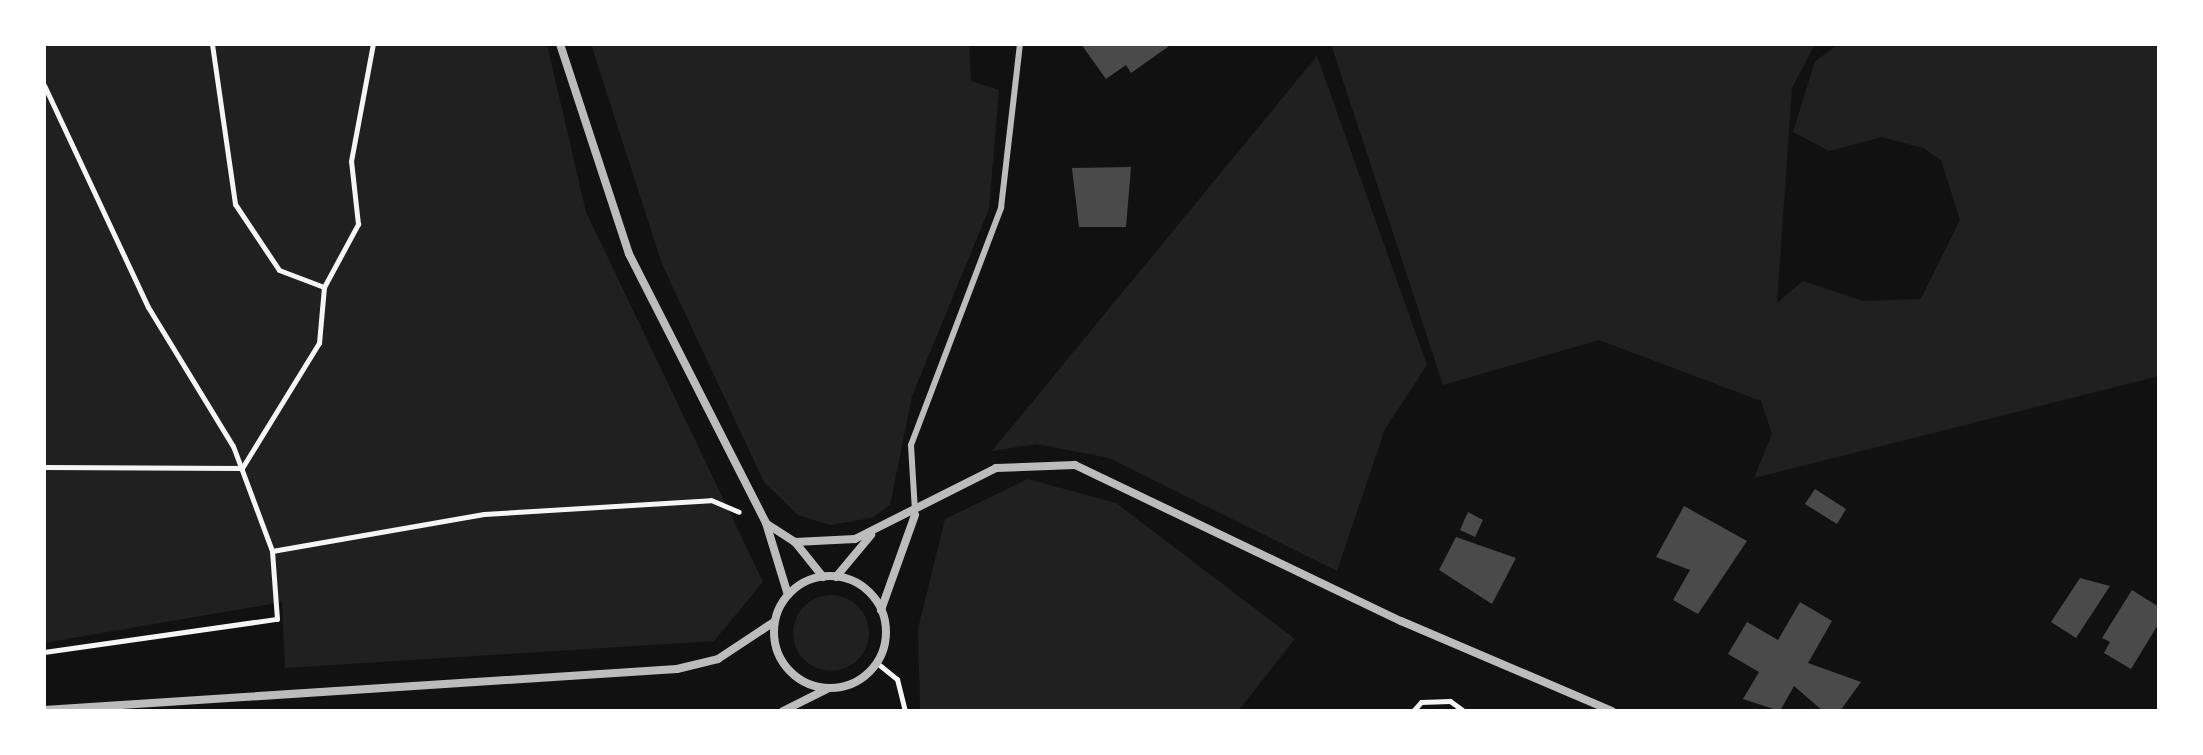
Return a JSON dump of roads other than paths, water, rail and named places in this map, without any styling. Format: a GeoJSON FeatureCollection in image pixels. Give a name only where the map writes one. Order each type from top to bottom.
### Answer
{"type":"FeatureCollection","features":[{"type":"Feature","properties":{"kind":"street"},"geometry":{"type":"LineString","coordinates":[[560,44],[629,254],[766,523],[788,595]]}},
{"type":"Feature","properties":{"kind":"street"},"geometry":{"type":"LineString","coordinates":[[795,542],[842,541],[874,531],[915,515],[996,468],[1075,465],[1401,621],[1612,711]]}},
{"type":"Feature","properties":{"kind":"street"},"geometry":{"type":"LineString","coordinates":[[881,610],[915,515]]}},
{"type":"Feature","properties":{"kind":"street"},"geometry":{"type":"LineString","coordinates":[[766,523],[795,542],[823,577]]}},
{"type":"Feature","properties":{"kind":"street"},"geometry":{"type":"LineString","coordinates":[[836,577],[874,531]]}},
{"type":"Feature","properties":{"kind":"street"},"geometry":{"type":"LineString","coordinates":[[44,710],[677,669],[718,659],[774,622],[788,595],[823,577],[836,577],[866,590],[881,610],[886,634],[877,663],[864,678],[827,689],[783,711]]}},
{"type":"Feature","properties":{"kind":"street"},"geometry":{"type":"LineString","coordinates":[[774,622],[780,660],[808,685],[827,689]]}},
{"type":"Feature","properties":{"kind":"lane"},"geometry":{"type":"LineString","coordinates":[[915,515],[911,445],[1001,208],[1020,44]]}}]}
